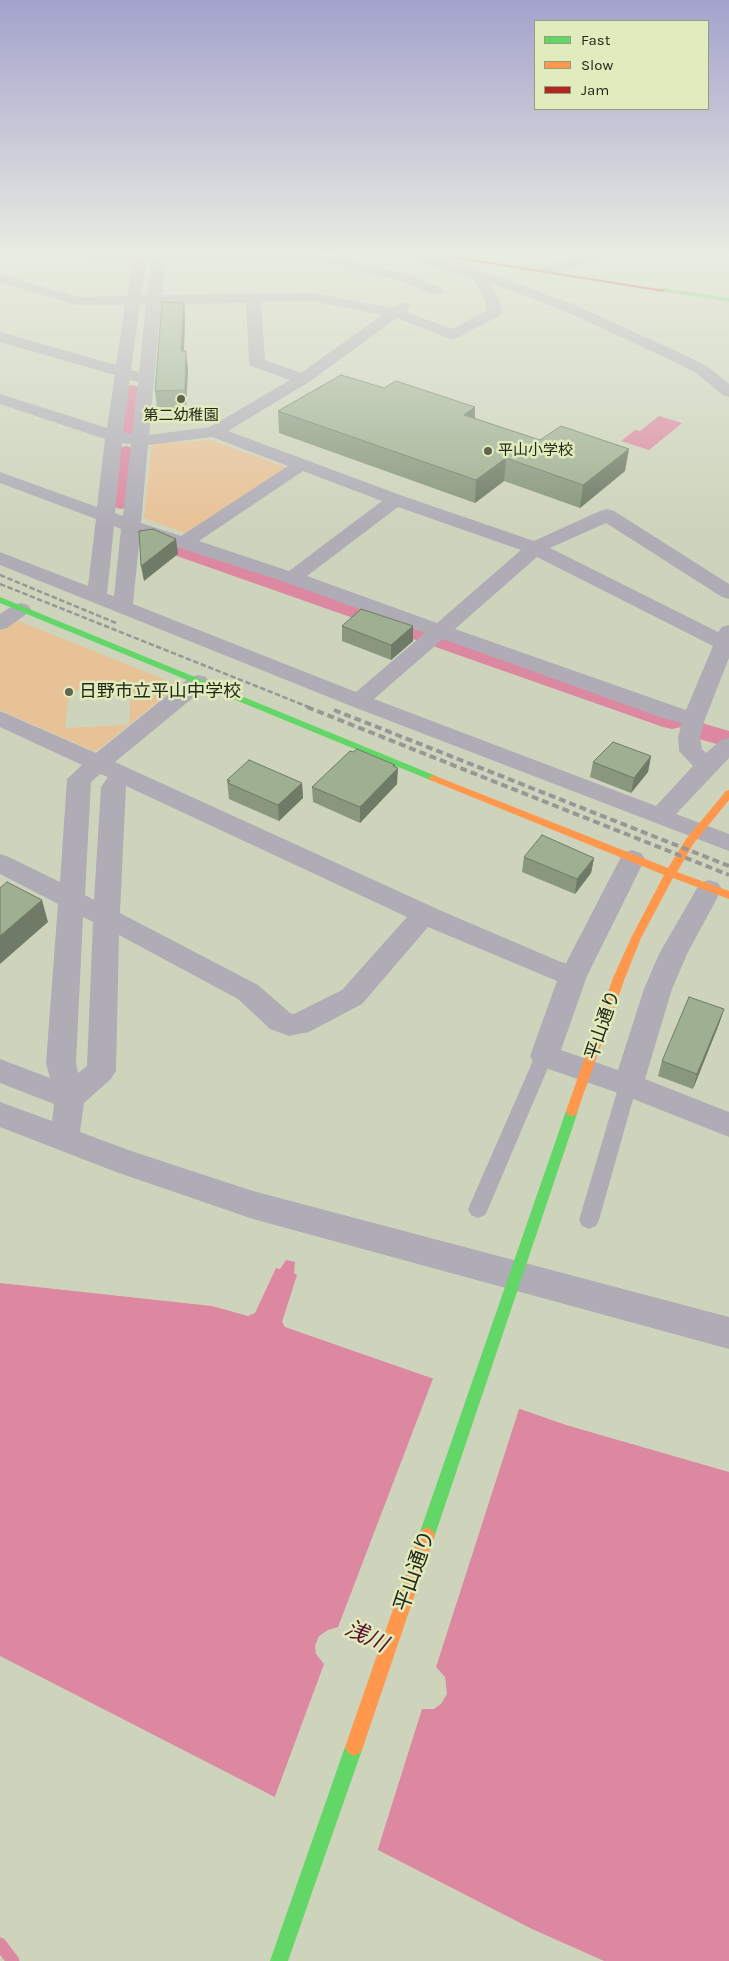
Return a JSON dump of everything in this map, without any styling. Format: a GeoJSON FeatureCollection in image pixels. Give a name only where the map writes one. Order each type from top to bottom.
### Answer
{"type":"FeatureCollection","features":[{"type":"Feature","properties":{"kind":"main road"},"geometry":{"type":"LineString","coordinates":[[0,600],[632,859],[719,892]]}},
{"type":"Feature","properties":{"kind":"main road","name":"平山通り"},"geometry":{"type":"LineString","coordinates":[[279,1961],[616,987],[636,938],[661,888],[690,840],[729,793]]}},
{"type":"Feature","properties":{"kind":"street"},"geometry":{"type":"LineString","coordinates":[[27,345],[125,372],[145,380]]}},
{"type":"Feature","properties":{"kind":"street"},"geometry":{"type":"LineString","coordinates":[[97,596],[114,436],[128,345]]}},
{"type":"Feature","properties":{"kind":"street"},"geometry":{"type":"LineString","coordinates":[[122,606],[141,441],[149,345]]}},
{"type":"Feature","properties":{"kind":"street"},"geometry":{"type":"LineString","coordinates":[[256,345],[257,363],[303,380]]}},
{"type":"Feature","properties":{"kind":"street"},"geometry":{"type":"LineString","coordinates":[[0,399],[114,436],[141,441],[214,432],[303,380],[352,345]]}},
{"type":"Feature","properties":{"kind":"street"},"geometry":{"type":"LineString","coordinates":[[649,345],[702,370],[729,392]]}},
{"type":"Feature","properties":{"kind":"street"},"geometry":{"type":"LineString","coordinates":[[214,432],[396,500],[535,548],[726,637],[694,719],[689,737],[691,751],[706,766]]}},
{"type":"Feature","properties":{"kind":"street"},"geometry":{"type":"LineString","coordinates":[[183,543],[302,464]]}},
{"type":"Feature","properties":{"kind":"street"},"geometry":{"type":"LineString","coordinates":[[0,477],[106,517],[292,578],[668,712],[694,719]]}},
{"type":"Feature","properties":{"kind":"street"},"geometry":{"type":"LineString","coordinates":[[292,578],[396,500]]}},
{"type":"Feature","properties":{"kind":"street"},"geometry":{"type":"LineString","coordinates":[[359,701],[535,548],[607,515],[729,593]]}},
{"type":"Feature","properties":{"kind":"street"},"geometry":{"type":"LineString","coordinates":[[0,558],[359,701],[729,843]]}},
{"type":"Feature","properties":{"kind":"street"},"geometry":{"type":"LineString","coordinates":[[0,624],[21,609]]}},
{"type":"Feature","properties":{"kind":"street"},"geometry":{"type":"LineString","coordinates":[[64,1140],[70,1098],[61,1063],[79,779],[198,682]]}},
{"type":"Feature","properties":{"kind":"street"},"geometry":{"type":"LineString","coordinates":[[0,718],[424,914],[550,969],[574,976]]}},
{"type":"Feature","properties":{"kind":"street"},"geometry":{"type":"LineString","coordinates":[[660,816],[706,766],[729,745]]}},
{"type":"Feature","properties":{"kind":"street"},"geometry":{"type":"LineString","coordinates":[[70,1098],[101,1071],[102,996],[112,787],[122,775]]}},
{"type":"Feature","properties":{"kind":"street"},"geometry":{"type":"LineString","coordinates":[[632,859],[574,976],[544,1056],[628,1085],[729,1125]]}},
{"type":"Feature","properties":{"kind":"street"},"geometry":{"type":"LineString","coordinates":[[0,863],[248,992],[280,1021],[289,1025],[299,1024],[352,997],[424,914]]}},
{"type":"Feature","properties":{"kind":"street"},"geometry":{"type":"LineString","coordinates":[[628,1085],[658,989],[673,954],[719,892]]}},
{"type":"Feature","properties":{"kind":"street"},"geometry":{"type":"LineString","coordinates":[[0,1071],[70,1098]]}},
{"type":"Feature","properties":{"kind":"street"},"geometry":{"type":"LineString","coordinates":[[0,1114],[64,1140],[235,1199],[514,1285],[729,1333]]}},
{"type":"Feature","properties":{"kind":"lane"},"geometry":{"type":"LineString","coordinates":[[698,823],[729,788]]}},
{"type":"Feature","properties":{"kind":"lane"},"geometry":{"type":"LineString","coordinates":[[578,1067],[630,937],[660,882]]}},
{"type":"Feature","properties":{"kind":"lane"},"geometry":{"type":"LineString","coordinates":[[478,1209],[544,1056]]}},
{"type":"Feature","properties":{"kind":"lane"},"geometry":{"type":"LineString","coordinates":[[589,1220],[628,1085]]}},
{"type":"Feature","properties":{"kind":"shaded area"},"geometry":{"type":"Polygon","coordinates":[[[211,440],[288,468],[185,533],[144,518],[152,444],[211,440]]]}},
{"type":"Feature","properties":{"kind":"shaded area"},"geometry":{"type":"Polygon","coordinates":[[[19,621],[176,684],[174,689],[99,749],[93,751],[0,710],[0,631],[11,623],[19,621]],[[131,688],[76,690],[68,700],[65,728],[129,724],[131,688]]]}},
{"type":"Feature","properties":{"kind":"water"},"geometry":{"type":"Polygon","coordinates":[[[659,416],[682,423],[649,450],[621,441],[635,430],[640,431],[659,416]]]}},
{"type":"Feature","properties":{"kind":"water","name":"浅川"},"geometry":{"type":"Polygon","coordinates":[[[286,1260],[295,1262],[294,1273],[297,1275],[282,1322],[285,1327],[566,1425],[729,1472],[729,1961],[604,1961],[532,1929],[0,1656],[0,1283],[212,1306],[248,1316],[255,1313],[276,1268],[280,1269],[286,1260]]]}},
{"type":"Feature","properties":{"kind":"pier"},"geometry":{"type":"Polygon","coordinates":[[[434,1376],[520,1406],[436,1667],[445,1677],[447,1694],[441,1704],[434,1709],[422,1709],[377,1852],[274,1799],[324,1664],[316,1654],[315,1646],[319,1636],[328,1630],[338,1627],[434,1376]]]}},
{"type":"Feature","properties":{"kind":"building"},"geometry":{"type":"Polygon","coordinates":[[[159,345],[181,345],[181,351],[186,351],[185,390],[155,391],[159,345]]]}},
{"type":"Feature","properties":{"kind":"building"},"geometry":{"type":"Polygon","coordinates":[[[341,375],[384,388],[396,381],[475,407],[464,415],[540,440],[561,426],[629,449],[583,485],[506,458],[476,480],[278,411],[341,375]]]}},
{"type":"Feature","properties":{"kind":"building"},"geometry":{"type":"Polygon","coordinates":[[[153,529],[176,539],[141,566],[139,531],[153,529]]]}},
{"type":"Feature","properties":{"kind":"building"},"geometry":{"type":"Polygon","coordinates":[[[361,609],[413,626],[391,645],[342,626],[361,609]]]}},
{"type":"Feature","properties":{"kind":"building"},"geometry":{"type":"Polygon","coordinates":[[[613,742],[651,756],[634,778],[593,762],[613,742]]]}},
{"type":"Feature","properties":{"kind":"building"},"geometry":{"type":"Polygon","coordinates":[[[357,749],[398,768],[360,807],[312,787],[350,751],[353,752],[357,749]]]}},
{"type":"Feature","properties":{"kind":"building"},"geometry":{"type":"Polygon","coordinates":[[[249,760],[302,783],[278,805],[228,783],[230,781],[227,780],[249,760]]]}},
{"type":"Feature","properties":{"kind":"building"},"geometry":{"type":"Polygon","coordinates":[[[542,835],[594,858],[577,879],[524,857],[542,835]]]}},
{"type":"Feature","properties":{"kind":"building"},"geometry":{"type":"Polygon","coordinates":[[[7,882],[42,900],[0,936],[0,888],[7,882]]]}},
{"type":"Feature","properties":{"kind":"building"},"geometry":{"type":"Polygon","coordinates":[[[689,997],[724,1009],[697,1074],[662,1061],[689,997]]]}},
{"type":"Feature","properties":{"kind":"waterway"},"geometry":{"type":"LineString","coordinates":[[128,431],[132,391]]}},
{"type":"Feature","properties":{"kind":"waterway"},"geometry":{"type":"LineString","coordinates":[[121,502],[126,452]]}},
{"type":"Feature","properties":{"kind":"waterway"},"geometry":{"type":"LineString","coordinates":[[145,537],[672,721]]}},
{"type":"Feature","properties":{"kind":"waterway"},"geometry":{"type":"LineString","coordinates":[[702,731],[720,737]]}},
{"type":"Feature","properties":{"kind":"waterway"},"geometry":{"type":"LineString","coordinates":[[0,1944],[13,1961]]}},
{"type":"Feature","properties":{"kind":"railway"},"geometry":{"type":"LineString","coordinates":[[0,575],[116,623]]}},
{"type":"Feature","properties":{"kind":"railway"},"geometry":{"type":"LineString","coordinates":[[0,584],[311,708]]}},
{"type":"Feature","properties":{"kind":"railway"},"geometry":{"type":"LineString","coordinates":[[307,707],[729,875]]}},
{"type":"Feature","properties":{"kind":"railway"},"geometry":{"type":"LineString","coordinates":[[334,710],[729,866]]}},
{"type":"Feature","properties":{"kind":"traffic: fast"},"geometry":{"type":"LineString","coordinates":[[0,600],[433,778]]}},
{"type":"Feature","properties":{"kind":"traffic: fast"},"geometry":{"type":"LineString","coordinates":[[427,1535],[572,1111]]}},
{"type":"Feature","properties":{"kind":"traffic: fast"},"geometry":{"type":"LineString","coordinates":[[279,1961],[354,1747]]}},
{"type":"Feature","properties":{"kind":"traffic: slow"},"geometry":{"type":"LineString","coordinates":[[433,778],[632,859],[729,895]]}},
{"type":"Feature","properties":{"kind":"traffic: slow"},"geometry":{"type":"LineString","coordinates":[[572,1111],[619,978],[636,938],[676,863],[690,841],[729,793]]}},
{"type":"Feature","properties":{"kind":"traffic: slow"},"geometry":{"type":"LineString","coordinates":[[354,1747],[427,1535]]}},
{"type":"Feature","properties":{"kind":"place","name":"第二幼稚園"},"geometry":{"type":"Point","coordinates":[181,399]}},
{"type":"Feature","properties":{"kind":"place","name":"平山小学校"},"geometry":{"type":"Point","coordinates":[488,451]}},
{"type":"Feature","properties":{"kind":"place","name":"日野市立平山中学校"},"geometry":{"type":"Point","coordinates":[69,692]}}]}
